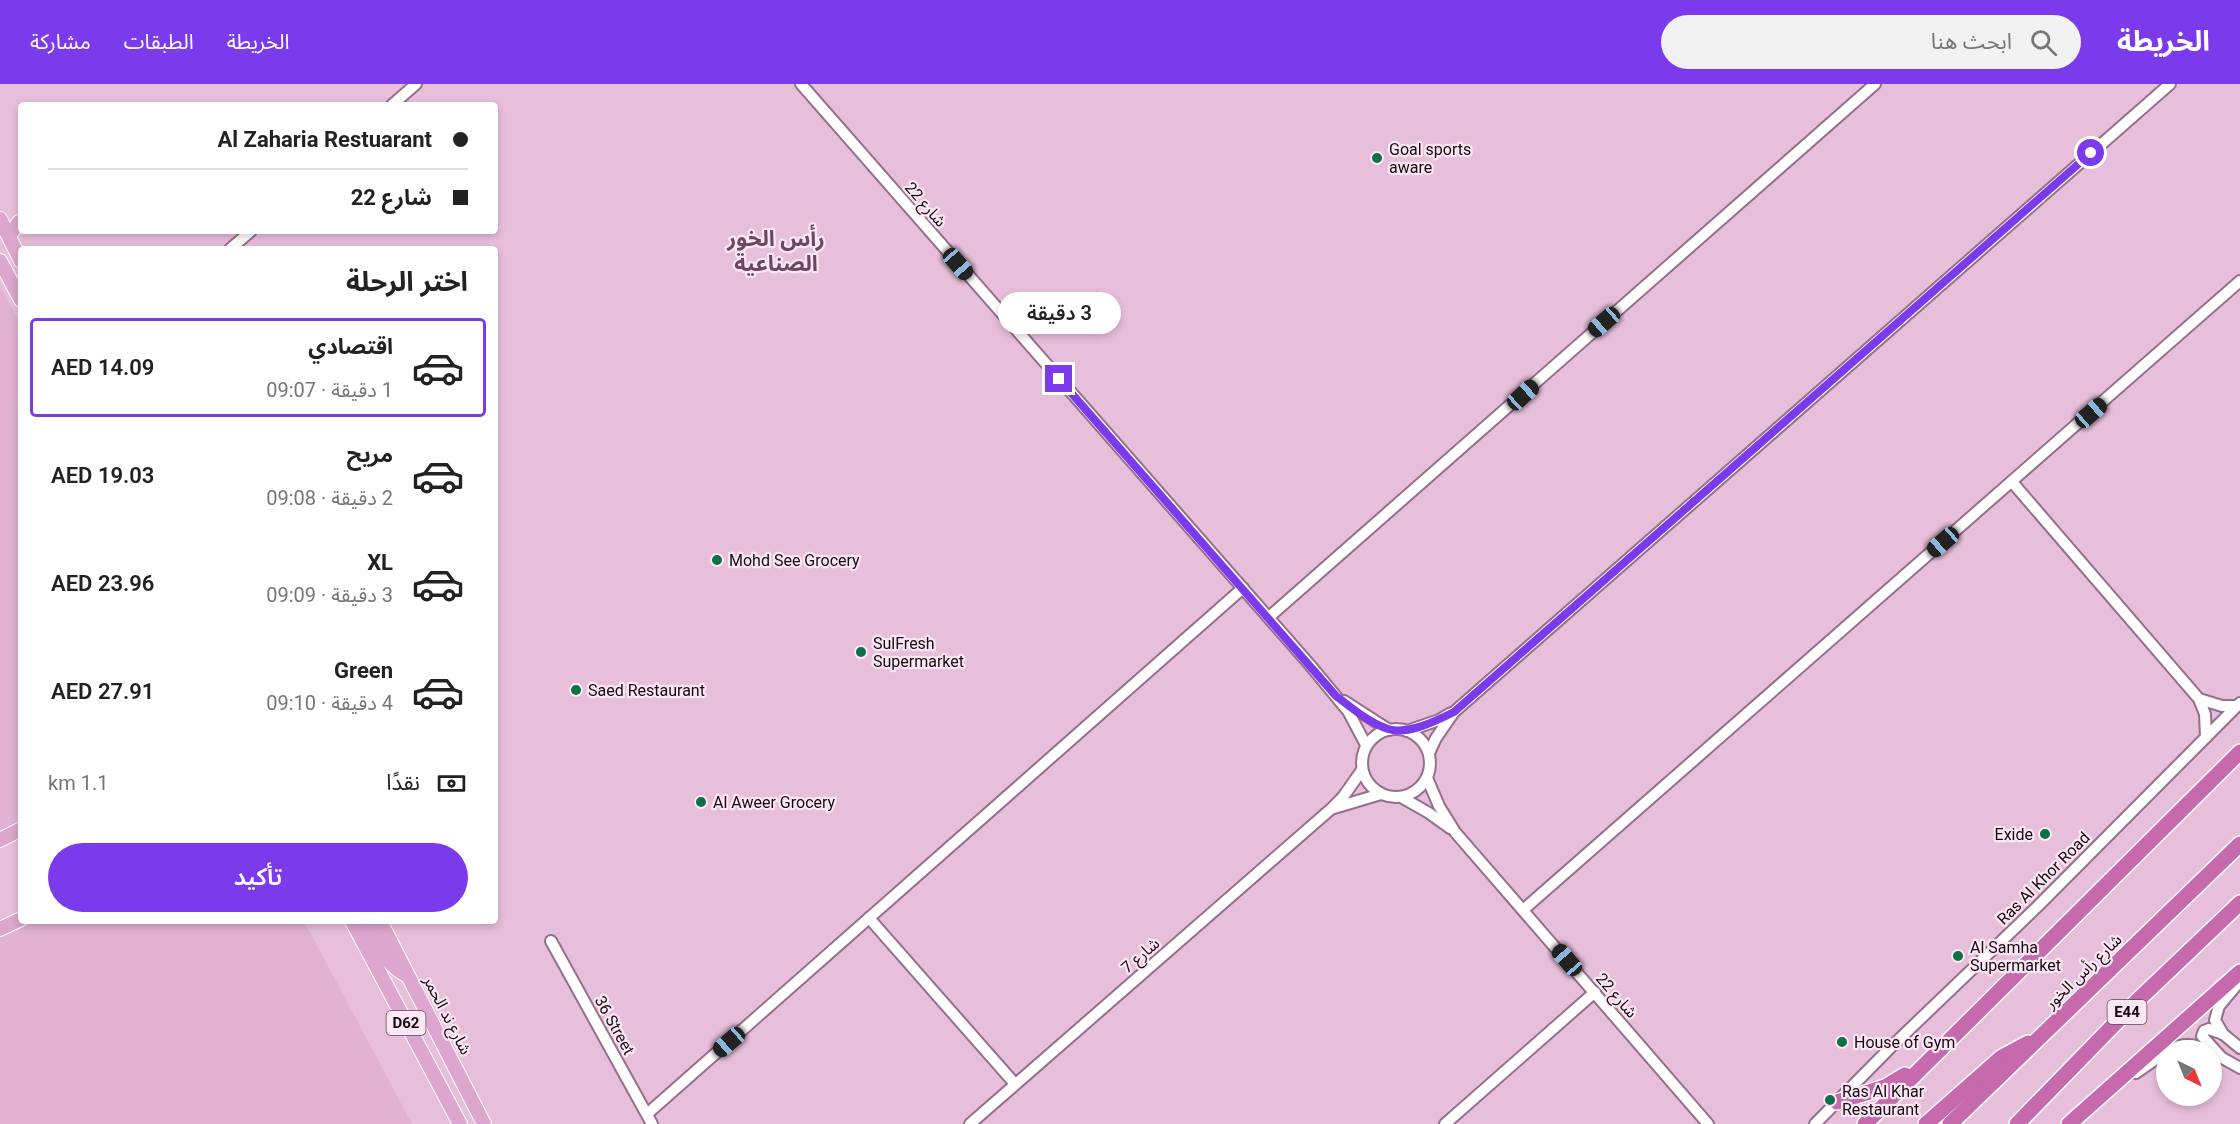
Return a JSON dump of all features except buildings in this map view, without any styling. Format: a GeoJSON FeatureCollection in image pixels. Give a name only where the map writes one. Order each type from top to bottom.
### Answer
{"type":"FeatureCollection","features":[{"type":"Feature","properties":{"kind":"highway"},"geometry":{"type":"LineString","coordinates":[[1865,1124],[2240,752]]}},
{"type":"Feature","properties":{"kind":"highway","name":"شارع رأس الخور"},"geometry":{"type":"LineString","coordinates":[[1950,1124],[2240,844]]}},
{"type":"Feature","properties":{"kind":"highway","name":"E44"},"geometry":{"type":"LineString","coordinates":[[2017,1124],[2137,1001],[2240,903]]}},
{"type":"Feature","properties":{"kind":"highway"},"geometry":{"type":"LineString","coordinates":[[2069,1124],[2240,972]]}},
{"type":"Feature","properties":{"kind":"highway"},"geometry":{"type":"LineString","coordinates":[[1837,1102],[1892,1084],[1904,1076],[1933,1048],[1956,1034]]}},
{"type":"Feature","properties":{"kind":"highway"},"geometry":{"type":"LineString","coordinates":[[1926,1124],[2002,1057],[2037,1041]]}},
{"type":"Feature","properties":{"kind":"main road"},"geometry":{"type":"LineString","coordinates":[[0,219],[18,255]]}},
{"type":"Feature","properties":{"kind":"main road"},"geometry":{"type":"LineString","coordinates":[[9,236],[18,223]]}},
{"type":"Feature","properties":{"kind":"main road"},"geometry":{"type":"LineString","coordinates":[[0,261],[18,294]]}},
{"type":"Feature","properties":{"kind":"main road"},"geometry":{"type":"LineString","coordinates":[[0,840],[18,831]]}},
{"type":"Feature","properties":{"kind":"main road"},"geometry":{"type":"LineString","coordinates":[[0,929],[18,920]]}},
{"type":"Feature","properties":{"kind":"main road","name":"D62"},"geometry":{"type":"LineString","coordinates":[[354,924],[460,1124]]}},
{"type":"Feature","properties":{"kind":"main road"},"geometry":{"type":"LineString","coordinates":[[367,924],[386,960],[397,970],[410,977]]}},
{"type":"Feature","properties":{"kind":"main road","name":"شارع ند الحمر"},"geometry":{"type":"LineString","coordinates":[[382,924],[484,1124]]}},
{"type":"Feature","properties":{"kind":"street"},"geometry":{"type":"LineString","coordinates":[[395,102],[416,84]]}},
{"type":"Feature","properties":{"kind":"street","name":"شارع 22"},"geometry":{"type":"LineString","coordinates":[[801,84],[1269,617],[1336,696],[1358,728],[1366,746]]}},
{"type":"Feature","properties":{"kind":"street"},"geometry":{"type":"LineString","coordinates":[[1269,617],[1875,84]]}},
{"type":"Feature","properties":{"kind":"street"},"geometry":{"type":"LineString","coordinates":[[1407,730],[1424,743],[1429,753],[1430,761],[1426,778],[1412,794],[1401,797],[1381,794],[1365,780],[1362,770],[1362,757],[1372,738],[1389,729],[1407,730],[1439,720],[1454,712],[2170,84]]}},
{"type":"Feature","properties":{"kind":"street"},"geometry":{"type":"LineString","coordinates":[[233,246],[247,234]]}},
{"type":"Feature","properties":{"kind":"street"},"geometry":{"type":"LineString","coordinates":[[1522,910],[2240,281]]}},
{"type":"Feature","properties":{"kind":"street"},"geometry":{"type":"LineString","coordinates":[[2012,482],[2199,699],[2205,714],[2206,737]]}},
{"type":"Feature","properties":{"kind":"street"},"geometry":{"type":"LineString","coordinates":[[650,1119],[869,918],[1243,588]]}},
{"type":"Feature","properties":{"kind":"street","name":"شارع 22"},"geometry":{"type":"LineString","coordinates":[[1336,696],[1389,729]]}},
{"type":"Feature","properties":{"kind":"street"},"geometry":{"type":"LineString","coordinates":[[2199,699],[2222,706],[2239,705]]}},
{"type":"Feature","properties":{"kind":"street","name":"Ras Al Khor Road"},"geometry":{"type":"LineString","coordinates":[[1815,1124],[2239,705]]}},
{"type":"Feature","properties":{"kind":"street"},"geometry":{"type":"LineString","coordinates":[[1429,753],[1436,738],[1454,712]]}},
{"type":"Feature","properties":{"kind":"street","name":"شارع 7"},"geometry":{"type":"LineString","coordinates":[[970,1124],[1331,809],[1362,770]]}},
{"type":"Feature","properties":{"kind":"street","name":"شارع 22"},"geometry":{"type":"LineString","coordinates":[[1426,778],[1455,832],[1708,1124]]}},
{"type":"Feature","properties":{"kind":"street"},"geometry":{"type":"LineString","coordinates":[[1331,809],[1381,794]]}},
{"type":"Feature","properties":{"kind":"street","name":"شارع 22"},"geometry":{"type":"LineString","coordinates":[[1401,797],[1429,813],[1455,832]]}},
{"type":"Feature","properties":{"kind":"street"},"geometry":{"type":"LineString","coordinates":[[869,918],[1015,1084]]}},
{"type":"Feature","properties":{"kind":"street","name":"36 Street"},"geometry":{"type":"LineString","coordinates":[[550,941],[650,1119]]}},
{"type":"Feature","properties":{"kind":"street"},"geometry":{"type":"LineString","coordinates":[[2223,1035],[2216,1020],[2219,1006],[2240,981]]}},
{"type":"Feature","properties":{"kind":"street"},"geometry":{"type":"LineString","coordinates":[[1445,1124],[1595,992]]}},
{"type":"Feature","properties":{"kind":"street"},"geometry":{"type":"LineString","coordinates":[[2206,1040],[2202,1036],[2204,1031],[2210,1029],[2223,1035],[2240,1048]]}},
{"type":"Feature","properties":{"kind":"street"},"geometry":{"type":"LineString","coordinates":[[2222,1058],[2240,1068]]}},
{"type":"Feature","properties":{"kind":"street"},"geometry":{"type":"LineString","coordinates":[[2085,1110],[2156,1060]]}},
{"type":"Feature","properties":{"kind":"shaded area"},"geometry":{"type":"Polygon","coordinates":[[[0,286],[18,319],[18,836],[0,845],[0,286]]]}},
{"type":"Feature","properties":{"kind":"shaded area"},"geometry":{"type":"Polygon","coordinates":[[[30,924],[306,924],[412,1124],[0,1124],[0,938],[30,924]]]}},
{"type":"Feature","properties":{"kind":"place","name":"Goal sports aware"},"geometry":{"type":"Point","coordinates":[1377,158]}},
{"type":"Feature","properties":{"kind":"place","name":"Mohd See Grocery"},"geometry":{"type":"Point","coordinates":[717,560]}},
{"type":"Feature","properties":{"kind":"place","name":"SulFresh Supermarket"},"geometry":{"type":"Point","coordinates":[861,652]}},
{"type":"Feature","properties":{"kind":"place","name":"Saed Restaurant"},"geometry":{"type":"Point","coordinates":[576,690]}},
{"type":"Feature","properties":{"kind":"place","name":"Al Aweer Grocery"},"geometry":{"type":"Point","coordinates":[701,802]}},
{"type":"Feature","properties":{"kind":"place","name":"Exide"},"geometry":{"type":"Point","coordinates":[2045,834]}},
{"type":"Feature","properties":{"kind":"place","name":"Al Samha Supermarket"},"geometry":{"type":"Point","coordinates":[1958,956]}},
{"type":"Feature","properties":{"kind":"place","name":"House of Gym"},"geometry":{"type":"Point","coordinates":[1842,1042]}},
{"type":"Feature","properties":{"kind":"place","name":"Ras Al Khar Restaurant"},"geometry":{"type":"Point","coordinates":[1830,1100]}},
{"type":"Feature","properties":{"kind":"district","name":"رأس الخور الصناعية"},"geometry":{"type":"Point","coordinates":[776,250]}},
{"type":"Feature","properties":{"kind":"route"},"geometry":{"type":"LineString","coordinates":[[1059,379],[1336,696],[1371,720],[1389,729],[1407,730],[1439,720],[1454,712],[2091,153]]}}]}
